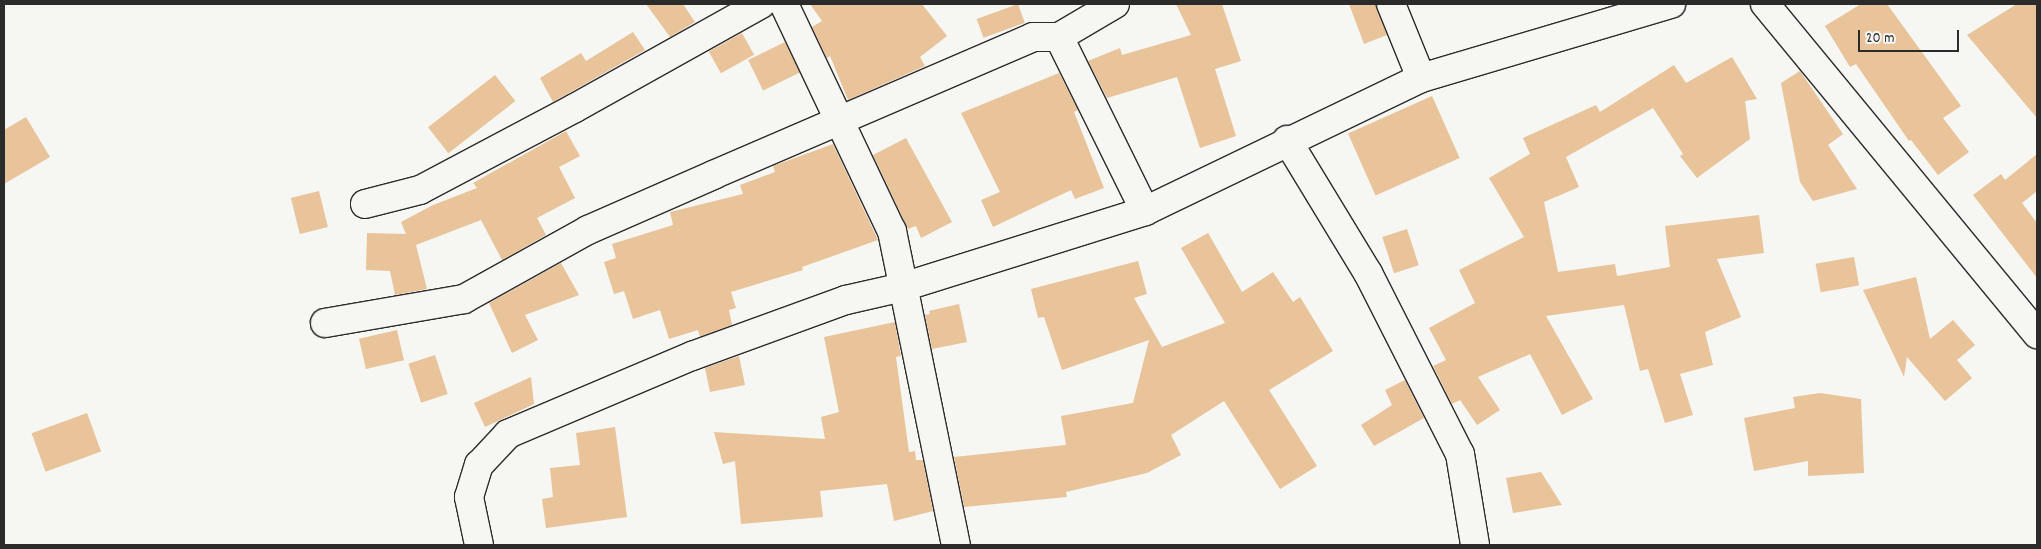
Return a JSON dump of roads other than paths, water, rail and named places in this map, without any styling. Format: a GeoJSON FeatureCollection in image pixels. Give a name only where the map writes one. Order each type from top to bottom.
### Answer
{"type":"FeatureCollection","features":[{"type":"Feature","properties":{"kind":"street"},"geometry":{"type":"LineString","coordinates":[[365,204],[420,190],[584,103],[761,4]]}},
{"type":"Feature","properties":{"kind":"street"},"geometry":{"type":"LineString","coordinates":[[784,4],[892,231],[956,545]]}},
{"type":"Feature","properties":{"kind":"street"},"geometry":{"type":"LineString","coordinates":[[1391,4],[1421,78]]}},
{"type":"Feature","properties":{"kind":"street"},"geometry":{"type":"LineString","coordinates":[[479,545],[469,497],[479,465],[508,434],[692,356],[846,300],[903,287],[1145,211],[1287,140],[1421,78],[1671,4]]}},
{"type":"Feature","properties":{"kind":"street"},"geometry":{"type":"LineString","coordinates":[[1765,4],[2037,334]]}},
{"type":"Feature","properties":{"kind":"street"},"geometry":{"type":"LineString","coordinates":[[325,323],[464,298],[588,230],[1033,37],[1059,37],[1112,5]]}},
{"type":"Feature","properties":{"kind":"street"},"geometry":{"type":"LineString","coordinates":[[1059,37],[1145,211]]}},
{"type":"Feature","properties":{"kind":"street"},"geometry":{"type":"LineString","coordinates":[[1287,140],[1368,272],[1460,454],[1475,545]]}}]}
